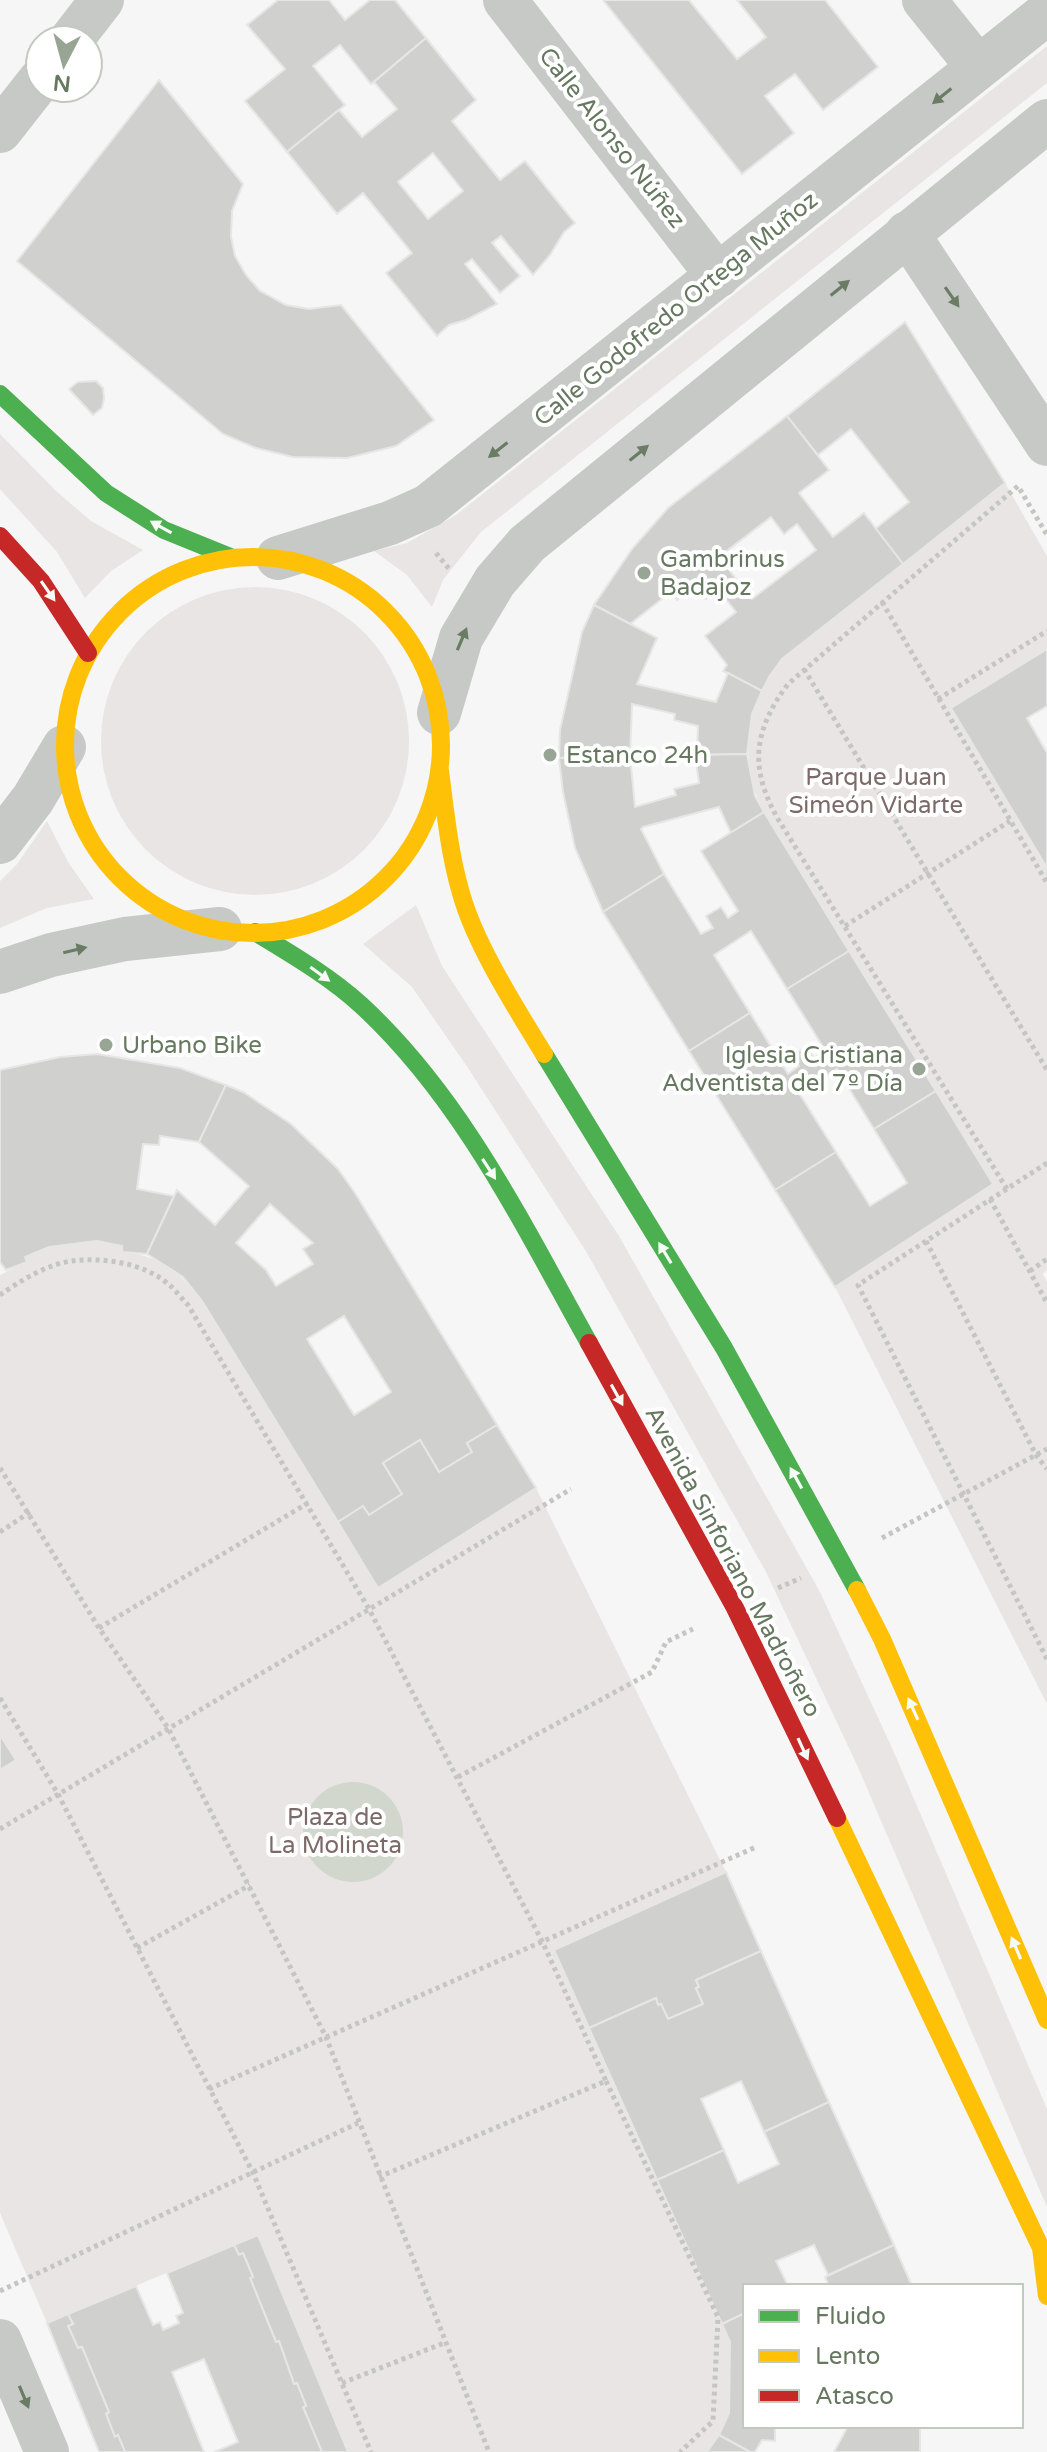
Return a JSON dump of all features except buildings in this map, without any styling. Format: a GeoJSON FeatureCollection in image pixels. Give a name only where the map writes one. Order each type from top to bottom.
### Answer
{"type":"FeatureCollection","features":[{"type":"Feature","properties":{"kind":"main road"},"geometry":{"type":"LineString","coordinates":[[0,394],[106,493],[164,530],[233,558]]}},
{"type":"Feature","properties":{"kind":"main road"},"geometry":{"type":"LineString","coordinates":[[0,536],[41,581],[88,653]]}},
{"type":"Feature","properties":{"kind":"main road"},"geometry":{"type":"LineString","coordinates":[[233,558],[278,558],[335,575],[361,591],[384,610],[416,650],[427,670],[439,713],[442,741],[434,800],[423,828],[408,853],[389,876],[341,912],[284,931],[237,930],[187,920],[159,908],[132,890],[93,845],[77,814],[67,779],[64,747],[66,714],[88,653],[106,625],[156,583],[185,569],[233,558]]}},
{"type":"Feature","properties":{"kind":"main road"},"geometry":{"type":"LineString","coordinates":[[440,771],[452,859],[465,907],[486,952],[537,1043],[724,1348],[841,1560],[888,1652],[1047,2020]]}},
{"type":"Feature","properties":{"kind":"main road","name":"Avenida Sinforiano Madroñero"},"geometry":{"type":"LineString","coordinates":[[237,930],[308,966],[360,1004],[408,1054],[448,1105],[506,1194],[735,1608],[1041,2248],[1047,2296]]}},
{"type":"Feature","properties":{"kind":"street"},"geometry":{"type":"LineString","coordinates":[[83,24],[102,0]]}},
{"type":"Feature","properties":{"kind":"street","name":"Calle Alonso Núñez"},"geometry":{"type":"LineString","coordinates":[[505,0],[718,276]]}},
{"type":"Feature","properties":{"kind":"street"},"geometry":{"type":"LineString","coordinates":[[924,0],[978,67]]}},
{"type":"Feature","properties":{"kind":"street","name":"Calle Godofredo Ortega Muñoz"},"geometry":{"type":"LineString","coordinates":[[278,558],[354,536],[428,506],[1047,13]]}},
{"type":"Feature","properties":{"kind":"street"},"geometry":{"type":"LineString","coordinates":[[0,131],[24,100]]}},
{"type":"Feature","properties":{"kind":"street"},"geometry":{"type":"LineString","coordinates":[[439,713],[461,638],[495,581],[527,544],[1047,121]]}},
{"type":"Feature","properties":{"kind":"street"},"geometry":{"type":"LineString","coordinates":[[907,233],[1047,444]]}},
{"type":"Feature","properties":{"kind":"street"},"geometry":{"type":"LineString","coordinates":[[0,842],[33,799],[64,747]]}},
{"type":"Feature","properties":{"kind":"street"},"geometry":{"type":"LineString","coordinates":[[0,972],[51,955],[125,939],[237,930]]}},
{"type":"Feature","properties":{"kind":"street"},"geometry":{"type":"LineString","coordinates":[[0,2341],[47,2452]]}},
{"type":"Feature","properties":{"kind":"path"},"geometry":{"type":"LineString","coordinates":[[1007,1189],[778,819],[767,800],[758,759],[765,718],[788,684],[1018,486],[1047,535]]}},
{"type":"Feature","properties":{"kind":"path"},"geometry":{"type":"LineString","coordinates":[[882,602],[1047,883]]}},
{"type":"Feature","properties":{"kind":"path"},"geometry":{"type":"LineString","coordinates":[[938,699],[1047,631]]}},
{"type":"Feature","properties":{"kind":"path"},"geometry":{"type":"LineString","coordinates":[[804,669],[1047,1070]]}},
{"type":"Feature","properties":{"kind":"path"},"geometry":{"type":"LineString","coordinates":[[845,926],[1010,821]]}},
{"type":"Feature","properties":{"kind":"path"},"geometry":{"type":"LineString","coordinates":[[1047,1163],[858,1285],[1047,1659]]}},
{"type":"Feature","properties":{"kind":"path"},"geometry":{"type":"LineString","coordinates":[[990,1199],[1047,1303]]}},
{"type":"Feature","properties":{"kind":"path"},"geometry":{"type":"LineString","coordinates":[[926,1241],[1036,1455],[1047,1469]]}},
{"type":"Feature","properties":{"kind":"path"},"geometry":{"type":"LineString","coordinates":[[1030,1271],[1047,1259]]}},
{"type":"Feature","properties":{"kind":"path"},"geometry":{"type":"LineString","coordinates":[[0,1295],[18,1282],[71,1261],[112,1262],[142,1268],[167,1283],[188,1305],[308,1503],[369,1609],[542,1941],[718,2317],[713,2421],[680,2452]]}},
{"type":"Feature","properties":{"kind":"path"},"geometry":{"type":"LineString","coordinates":[[458,1777],[652,1672],[666,1642],[841,1560],[1047,1449]]}},
{"type":"Feature","properties":{"kind":"path"},"geometry":{"type":"LineString","coordinates":[[0,1468],[99,1628],[168,1728],[326,2037],[489,2452]]}},
{"type":"Feature","properties":{"kind":"path"},"geometry":{"type":"LineString","coordinates":[[0,1829],[571,1489]]}},
{"type":"Feature","properties":{"kind":"path"},"geometry":{"type":"LineString","coordinates":[[99,1628],[308,1503]]}},
{"type":"Feature","properties":{"kind":"path"},"geometry":{"type":"LineString","coordinates":[[0,1532],[30,1512]]}},
{"type":"Feature","properties":{"kind":"path"},"geometry":{"type":"LineString","coordinates":[[0,1698],[58,1794],[253,2173],[371,2452]]}},
{"type":"Feature","properties":{"kind":"path"},"geometry":{"type":"LineString","coordinates":[[209,2089],[756,1847]]}},
{"type":"Feature","properties":{"kind":"path"},"geometry":{"type":"LineString","coordinates":[[137,1948],[250,1885]]}},
{"type":"Feature","properties":{"kind":"path"},"geometry":{"type":"LineString","coordinates":[[379,2177],[606,2081]]}},
{"type":"Feature","properties":{"kind":"path"},"geometry":{"type":"LineString","coordinates":[[0,2291],[358,2123]]}},
{"type":"Feature","properties":{"kind":"path"},"geometry":{"type":"LineString","coordinates":[[342,2383],[444,2343]]}},
{"type":"Feature","properties":{"kind":"green space"},"geometry":{"type":"Polygon","coordinates":[[[1047,46],[1047,83],[481,532],[443,580],[432,607],[407,575],[374,551],[407,543],[456,515],[1047,46]]]}},
{"type":"Feature","properties":{"kind":"green space"},"geometry":{"type":"Polygon","coordinates":[[[0,434],[56,491],[91,521],[143,550],[111,571],[85,598],[57,552],[0,489],[0,434]]]}},
{"type":"Feature","properties":{"kind":"green space","name":"Parque Juan Simeón Vidarte"},"geometry":{"type":"Polygon","coordinates":[[[1005,483],[1047,556],[1047,649],[951,708],[1047,868],[1047,1270],[1043,1274],[1047,1282],[1047,1704],[835,1287],[993,1184],[764,812],[750,773],[748,753],[753,713],[760,694],[782,659],[1005,483]]]}},
{"type":"Feature","properties":{"kind":"green space"},"geometry":{"type":"Polygon","coordinates":[[[255,587],[285,590],[314,599],[328,605],[364,632],[391,668],[397,682],[406,711],[409,741],[406,771],[397,800],[391,814],[364,850],[328,877],[314,883],[285,892],[255,895],[225,892],[196,883],[182,877],[146,850],[119,814],[113,800],[104,771],[101,741],[104,711],[113,682],[119,668],[146,632],[182,605],[196,599],[225,590],[255,587]]]}},
{"type":"Feature","properties":{"kind":"green space"},"geometry":{"type":"Polygon","coordinates":[[[47,821],[68,862],[94,899],[47,908],[0,928],[0,881],[17,864],[47,821]]]}},
{"type":"Feature","properties":{"kind":"green space"},"geometry":{"type":"Polygon","coordinates":[[[416,905],[442,966],[619,1236],[819,1590],[893,1750],[1047,2109],[1047,2207],[857,1765],[766,1572],[587,1253],[412,987],[363,944],[416,905]]]}},
{"type":"Feature","properties":{"kind":"green space","name":"Plaza de La Molineta"},"geometry":{"type":"Polygon","coordinates":[[[97,1241],[122,1246],[123,1252],[158,1261],[185,1281],[202,1301],[378,1587],[536,1488],[726,1872],[555,1950],[730,2342],[729,2413],[707,2452],[348,2452],[257,2235],[47,2323],[0,2213],[0,1770],[15,1760],[0,1735],[0,1275],[26,1262],[25,1257],[49,1247],[97,1241]]]}},
{"type":"Feature","properties":{"kind":"shaded area"},"geometry":{"type":"Polygon","coordinates":[[[353,1782],[372,1786],[389,1796],[399,1813],[403,1832],[399,1851],[389,1868],[372,1878],[353,1882],[334,1878],[317,1868],[307,1851],[303,1832],[307,1813],[317,1796],[334,1786],[353,1782]]]}},
{"type":"Feature","properties":{"kind":"traffic: fast"},"geometry":{"type":"LineString","coordinates":[[0,394],[106,493],[164,530],[233,558]]}},
{"type":"Feature","properties":{"kind":"traffic: fast"},"geometry":{"type":"LineString","coordinates":[[255,932],[349,994],[397,1041],[430,1080],[488,1165],[589,1343]]}},
{"type":"Feature","properties":{"kind":"traffic: fast"},"geometry":{"type":"LineString","coordinates":[[544,1054],[724,1348],[857,1590]]}},
{"type":"Feature","properties":{"kind":"traffic: slow"},"geometry":{"type":"LineString","coordinates":[[253,557],[290,561],[325,571],[358,589],[386,612],[409,640],[427,673],[437,708],[441,745],[437,782],[427,817],[409,850],[386,878],[358,901],[325,919],[290,929],[253,933],[216,929],[181,919],[148,901],[120,878],[97,850],[79,817],[69,782],[65,745],[69,708],[79,673],[97,640],[120,612],[148,589],[181,571],[216,561],[253,557]]}},
{"type":"Feature","properties":{"kind":"traffic: slow"},"geometry":{"type":"LineString","coordinates":[[440,771],[452,856],[465,906],[490,962],[544,1054]]}},
{"type":"Feature","properties":{"kind":"traffic: slow"},"geometry":{"type":"LineString","coordinates":[[857,1590],[882,1639],[1047,2020]]}},
{"type":"Feature","properties":{"kind":"traffic: slow"},"geometry":{"type":"LineString","coordinates":[[837,1818],[1041,2248],[1047,2296]]}},
{"type":"Feature","properties":{"kind":"traffic: jam"},"geometry":{"type":"LineString","coordinates":[[0,536],[41,581],[88,653]]}},
{"type":"Feature","properties":{"kind":"traffic: jam"},"geometry":{"type":"LineString","coordinates":[[589,1343],[735,1608],[837,1818]]}},
{"type":"Feature","properties":{"kind":"place","name":"Gambrinus Badajoz"},"geometry":{"type":"Point","coordinates":[644,573]}},
{"type":"Feature","properties":{"kind":"place","name":"Estanco 24h"},"geometry":{"type":"Point","coordinates":[550,755]}},
{"type":"Feature","properties":{"kind":"place","name":"Urbano Bike"},"geometry":{"type":"Point","coordinates":[106,1045]}},
{"type":"Feature","properties":{"kind":"place","name":"Iglesia Cristiana Adventista del 7º Día"},"geometry":{"type":"Point","coordinates":[919,1069]}}]}
